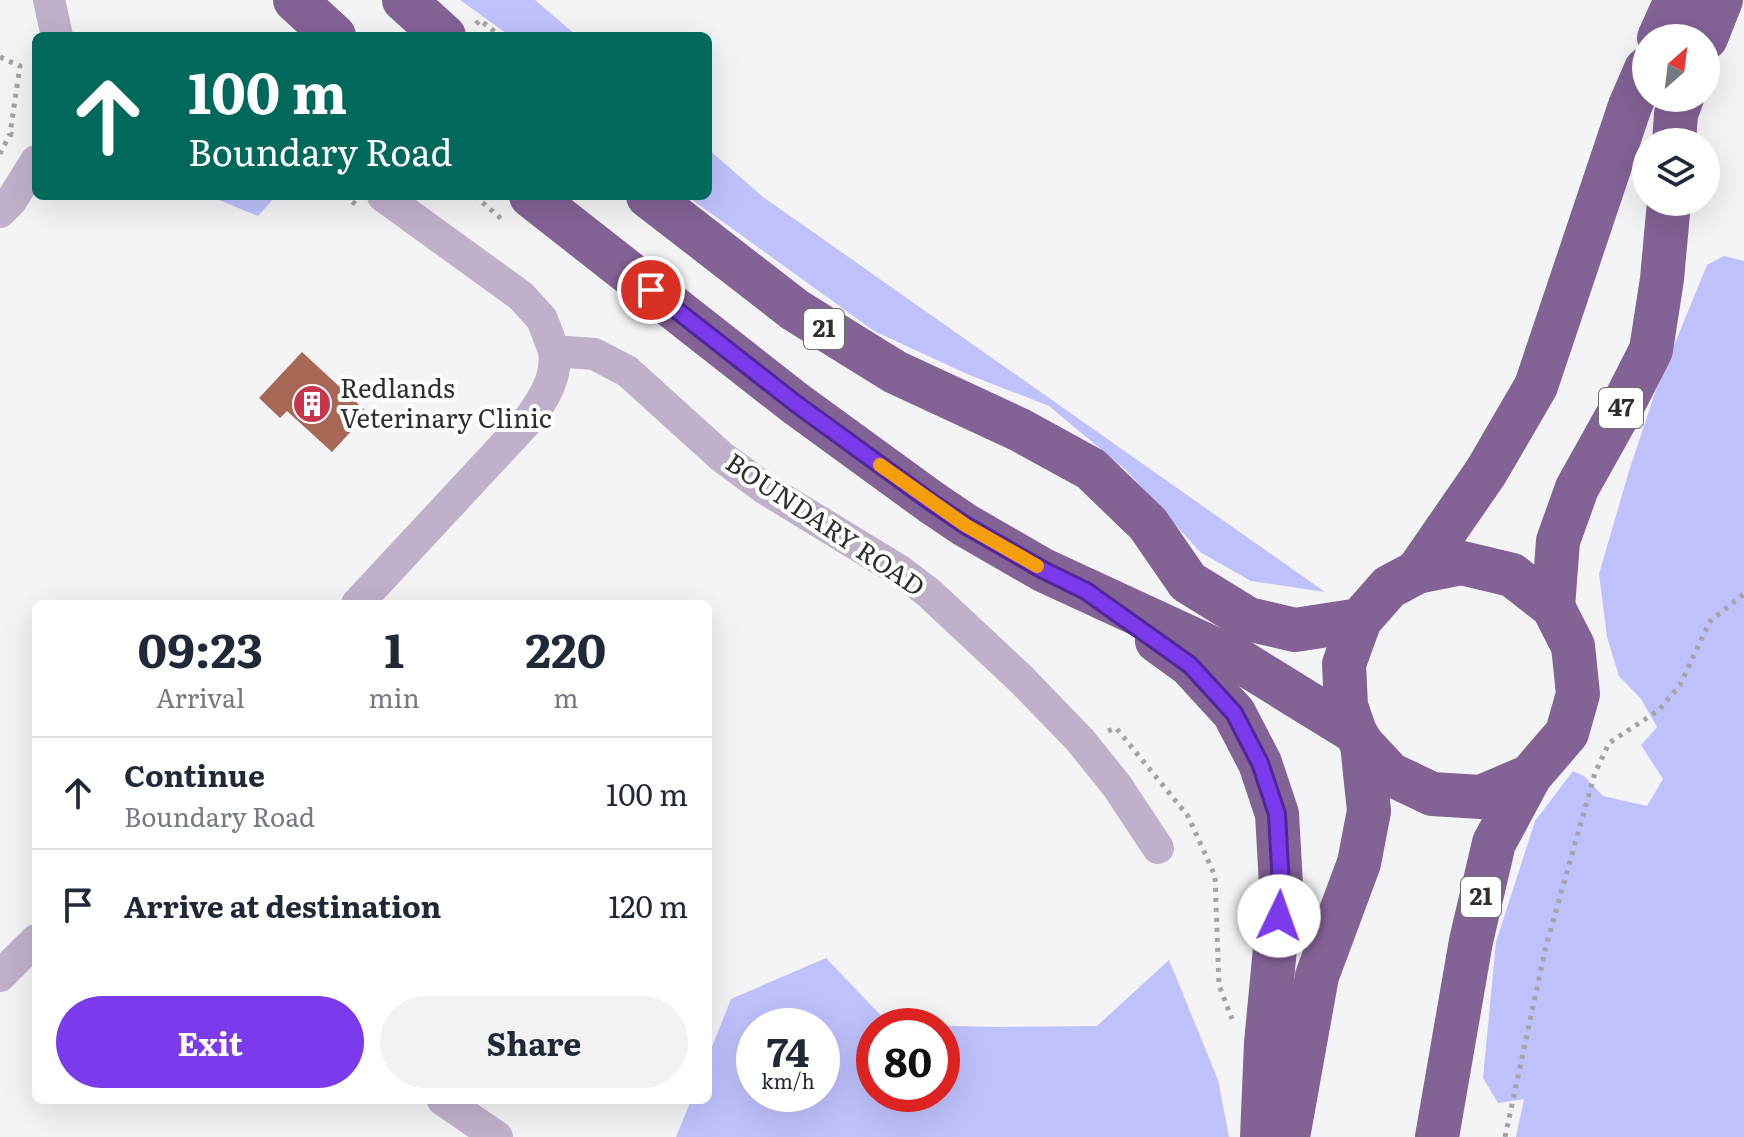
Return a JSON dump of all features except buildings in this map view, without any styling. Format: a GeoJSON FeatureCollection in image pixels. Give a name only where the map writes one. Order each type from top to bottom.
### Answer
{"type":"FeatureCollection","features":[{"type":"Feature","properties":{"kind":"highway"},"geometry":{"type":"LineString","coordinates":[[295,0],[330,32]]}},
{"type":"Feature","properties":{"kind":"highway"},"geometry":{"type":"LineString","coordinates":[[404,0],[462,28]]}},
{"type":"Feature","properties":{"kind":"highway"},"geometry":{"type":"LineString","coordinates":[[1665,24],[1676,0]]}},
{"type":"Feature","properties":{"kind":"highway"},"geometry":{"type":"LineString","coordinates":[[1712,24],[1721,0]]}},
{"type":"Feature","properties":{"kind":"highway"},"geometry":{"type":"LineString","coordinates":[[1417,572],[1486,472],[1536,386],[1632,101]]}},
{"type":"Feature","properties":{"kind":"highway","name":"21"},"geometry":{"type":"LineString","coordinates":[[536,200],[795,403],[965,525],[1043,570],[1240,661],[1359,738],[1390,774],[1432,794],[1481,797],[1530,776]]}},
{"type":"Feature","properties":{"kind":"highway","name":"21"},"geometry":{"type":"LineString","coordinates":[[653,200],[820,326],[895,372],[1020,430],[1091,469],[1148,524],[1188,582],[1248,619],[1295,630],[1360,620],[1389,587],[1417,572],[1462,563],[1512,575],[1553,607],[1573,646],[1578,694],[1567,733],[1530,776],[1494,843],[1471,941],[1437,1134]]}},
{"type":"Feature","properties":{"kind":"highway","name":"47"},"geometry":{"type":"LineString","coordinates":[[1553,607],[1558,541],[1577,488],[1651,350],[1668,216]]}},
{"type":"Feature","properties":{"kind":"highway","name":"21"},"geometry":{"type":"LineString","coordinates":[[1086,591],[1190,665],[1234,713],[1260,763],[1277,814],[1281,885],[1262,1137]]}},
{"type":"Feature","properties":{"kind":"highway"},"geometry":{"type":"LineString","coordinates":[[1359,738],[1346,706],[1344,664],[1360,620]]}},
{"type":"Feature","properties":{"kind":"highway","name":"21"},"geometry":{"type":"LineString","coordinates":[[1268,1035],[1317,976],[1359,863],[1369,811],[1359,738]]}},
{"type":"Feature","properties":{"kind":"highway","name":"21"},"geometry":{"type":"LineString","coordinates":[[1268,1035],[1288,1137]]}},
{"type":"Feature","properties":{"kind":"street"},"geometry":{"type":"LineString","coordinates":[[49,0],[56,32]]}},
{"type":"Feature","properties":{"kind":"street"},"geometry":{"type":"LineString","coordinates":[[0,212],[11,201],[30,149]]}},
{"type":"Feature","properties":{"kind":"street"},"geometry":{"type":"LineString","coordinates":[[361,600],[530,418],[542,401],[555,362],[542,319],[521,296],[389,200]]}},
{"type":"Feature","properties":{"kind":"street","name":"BOUNDARY ROAD"},"geometry":{"type":"LineString","coordinates":[[554,351],[594,354],[627,371],[743,473],[929,593],[1022,680],[1080,740],[1117,786],[1158,848]]}},
{"type":"Feature","properties":{"kind":"street"},"geometry":{"type":"LineString","coordinates":[[0,976],[32,944]]}},
{"type":"Feature","properties":{"kind":"street"},"geometry":{"type":"LineString","coordinates":[[449,1104],[497,1137]]}},
{"type":"Feature","properties":{"kind":"path"},"geometry":{"type":"LineString","coordinates":[[0,57],[20,66],[10,134],[0,154]]}},
{"type":"Feature","properties":{"kind":"path"},"geometry":{"type":"LineString","coordinates":[[10,134],[30,149]]}},
{"type":"Feature","properties":{"kind":"path"},"geometry":{"type":"LineString","coordinates":[[1505,1137],[1546,946],[1595,773],[1609,743],[1659,710],[1680,685],[1710,621],[1744,594]]}},
{"type":"Feature","properties":{"kind":"path"},"geometry":{"type":"LineString","coordinates":[[1080,740],[1116,728],[1188,816],[1215,876],[1219,985],[1268,1035]]}},
{"type":"Feature","properties":{"kind":"shaded area"},"geometry":{"type":"Polygon","coordinates":[[[460,0],[535,0],[572,32],[504,32],[460,0]]]}},
{"type":"Feature","properties":{"kind":"shaded area"},"geometry":{"type":"Polygon","coordinates":[[[712,152],[763,197],[1325,592],[1251,581],[1200,552],[1127,471],[1049,406],[967,374],[874,331],[693,200],[712,200],[712,152]]]}},
{"type":"Feature","properties":{"kind":"shaded area"},"geometry":{"type":"Polygon","coordinates":[[[219,200],[272,200],[258,216],[219,200]]]}},
{"type":"Feature","properties":{"kind":"shaded area"},"geometry":{"type":"Polygon","coordinates":[[[1724,256],[1744,261],[1744,1137],[1516,1137],[1524,1099],[1498,1103],[1483,1078],[1496,942],[1535,821],[1573,771],[1584,776],[1603,796],[1647,806],[1663,779],[1641,745],[1657,727],[1641,699],[1619,676],[1607,637],[1599,574],[1657,387],[1707,265],[1724,256]]]}},
{"type":"Feature","properties":{"kind":"shaded area"},"geometry":{"type":"Polygon","coordinates":[[[826,958],[874,1008],[856,1008],[856,1112],[960,1112],[960,1026],[1097,1026],[1169,960],[1218,1080],[1229,1137],[676,1137],[689,1104],[712,1104],[712,1047],[731,999],[826,958]]]}},
{"type":"Feature","properties":{"kind":"slow traffic"},"geometry":{"type":"LineString","coordinates":[[880,465],[965,525],[1037,566]]}},
{"type":"Feature","properties":{"kind":"place","name":"Redlands Veterinary Clinic"},"geometry":{"type":"Point","coordinates":[312,404]}},
{"type":"Feature","properties":{"kind":"route"},"geometry":{"type":"LineString","coordinates":[[651,290],[795,403],[931,502],[1043,570],[1086,591],[1190,665],[1234,713],[1260,763],[1277,814],[1281,885],[1279,916]]}}]}
